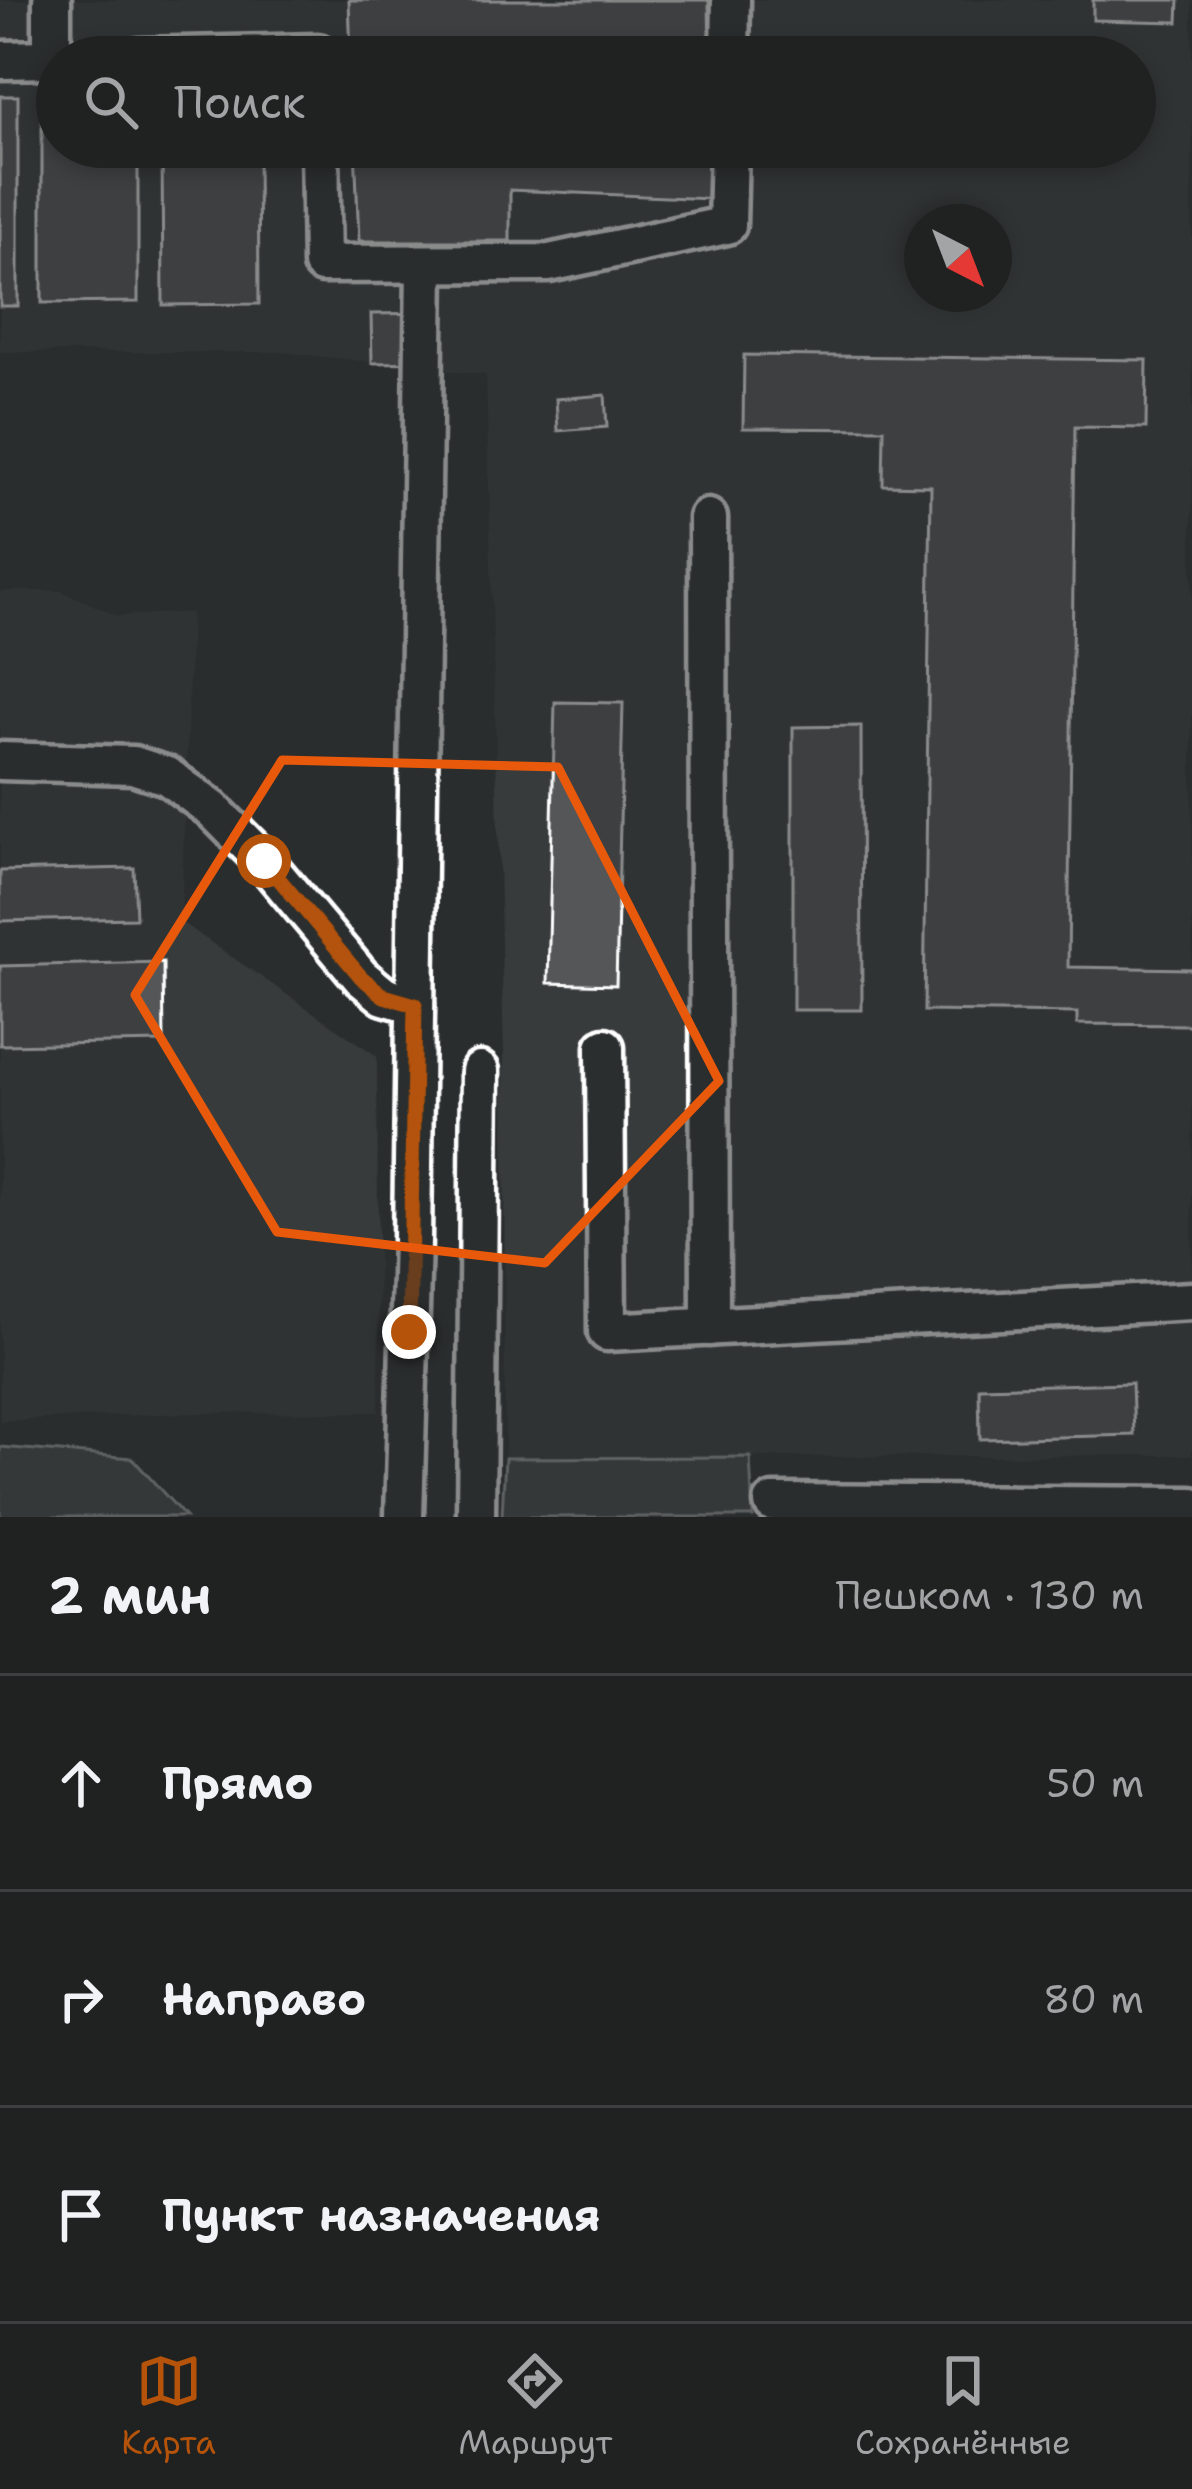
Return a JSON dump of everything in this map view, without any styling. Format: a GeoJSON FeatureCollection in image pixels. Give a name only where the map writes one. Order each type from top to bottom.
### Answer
{"type":"FeatureCollection","features":[{"type":"Feature","properties":{"kind":"lane"},"geometry":{"type":"LineString","coordinates":[[52,0],[53,36]]}},
{"type":"Feature","properties":{"kind":"lane"},"geometry":{"type":"LineString","coordinates":[[730,36],[731,0]]}},
{"type":"Feature","properties":{"kind":"lane"},"geometry":{"type":"LineString","coordinates":[[0,61],[36,60]]}},
{"type":"Feature","properties":{"kind":"lane"},"geometry":{"type":"LineString","coordinates":[[320,168],[322,264],[425,266],[549,263],[728,225],[729,168]]}},
{"type":"Feature","properties":{"kind":"lane"},"geometry":{"type":"LineString","coordinates":[[404,1517],[425,266]]}},
{"type":"Feature","properties":{"kind":"lane"},"geometry":{"type":"LineString","coordinates":[[708,518],[710,1327]]}},
{"type":"Feature","properties":{"kind":"lane"},"geometry":{"type":"LineString","coordinates":[[0,761],[133,765],[167,776],[212,809],[264,861],[361,977],[384,996],[415,1005]]}},
{"type":"Feature","properties":{"kind":"lane"},"geometry":{"type":"LineString","coordinates":[[605,1047],[607,1332],[1192,1301]]}},
{"type":"Feature","properties":{"kind":"lane"},"geometry":{"type":"LineString","coordinates":[[476,1517],[480,1071]]}},
{"type":"Feature","properties":{"kind":"lane"},"geometry":{"type":"LineString","coordinates":[[773,1504],[1192,1506]]}},
{"type":"Feature","properties":{"kind":"highlighted area"},"geometry":{"type":"Polygon","coordinates":[[[282,760],[558,767],[719,1081],[545,1263],[277,1232],[135,995],[282,760]]]}},
{"type":"Feature","properties":{"kind":"shaded area"},"geometry":{"type":"Polygon","coordinates":[[[0,0],[1192,0],[1192,1455],[505,1458],[504,1056],[486,375],[281,352],[0,352],[0,0]]]}},
{"type":"Feature","properties":{"kind":"shaded area"},"geometry":{"type":"Polygon","coordinates":[[[0,591],[61,591],[118,616],[191,612],[181,922],[377,1056],[379,1412],[184,1413],[0,1421],[0,591]]]}},
{"type":"Feature","properties":{"kind":"shaded area"},"geometry":{"type":"Polygon","coordinates":[[[0,1447],[132,1458],[185,1517],[0,1517],[0,1447]]]}},
{"type":"Feature","properties":{"kind":"shaded area"},"geometry":{"type":"Polygon","coordinates":[[[750,1457],[753,1517],[502,1517],[505,1458],[750,1457]]]}},
{"type":"Feature","properties":{"kind":"building"},"geometry":{"type":"Polygon","coordinates":[[[349,0],[709,0],[710,36],[350,36],[349,0]]]}},
{"type":"Feature","properties":{"kind":"building"},"geometry":{"type":"Polygon","coordinates":[[[1093,0],[1179,0],[1178,22],[1093,20],[1093,0]]]}},
{"type":"Feature","properties":{"kind":"building"},"geometry":{"type":"Polygon","coordinates":[[[0,96],[18,96],[18,306],[0,306],[0,96]]]}},
{"type":"Feature","properties":{"kind":"building"},"geometry":{"type":"Polygon","coordinates":[[[42,168],[138,168],[138,302],[42,303],[42,168]]]}},
{"type":"Feature","properties":{"kind":"building"},"geometry":{"type":"Polygon","coordinates":[[[162,168],[258,168],[259,304],[163,305],[162,168]]]}},
{"type":"Feature","properties":{"kind":"building"},"geometry":{"type":"Polygon","coordinates":[[[356,168],[710,168],[710,199],[510,190],[510,241],[359,241],[356,168]]]}},
{"type":"Feature","properties":{"kind":"building"},"geometry":{"type":"Polygon","coordinates":[[[438,313],[438,362],[372,363],[371,314],[438,313]]]}},
{"type":"Feature","properties":{"kind":"building"},"geometry":{"type":"Polygon","coordinates":[[[744,355],[1147,360],[1146,428],[1075,427],[1068,967],[1192,969],[1192,1025],[1077,1024],[1077,1013],[924,1011],[931,486],[883,485],[884,429],[743,428],[744,355]]]}},
{"type":"Feature","properties":{"kind":"building"},"geometry":{"type":"Polygon","coordinates":[[[605,395],[607,427],[558,431],[556,399],[605,395]]]}},
{"type":"Feature","properties":{"kind":"building"},"geometry":{"type":"Polygon","coordinates":[[[555,702],[623,703],[616,985],[548,983],[555,702]]]}},
{"type":"Feature","properties":{"kind":"building"},"geometry":{"type":"Polygon","coordinates":[[[861,726],[862,1010],[793,1010],[793,727],[861,726]]]}},
{"type":"Feature","properties":{"kind":"building"},"geometry":{"type":"Polygon","coordinates":[[[134,868],[136,918],[0,921],[0,871],[134,868]]]}},
{"type":"Feature","properties":{"kind":"building"},"geometry":{"type":"Polygon","coordinates":[[[163,962],[164,1042],[0,1045],[0,966],[163,962]]]}},
{"type":"Feature","properties":{"kind":"building"},"geometry":{"type":"Polygon","coordinates":[[[1132,1383],[1134,1435],[980,1439],[979,1387],[1132,1383]]]}},
{"type":"Feature","properties":{"kind":"route"},"geometry":{"type":"LineString","coordinates":[[264,861],[361,977],[384,996],[415,1005],[409,1332]]}}]}
